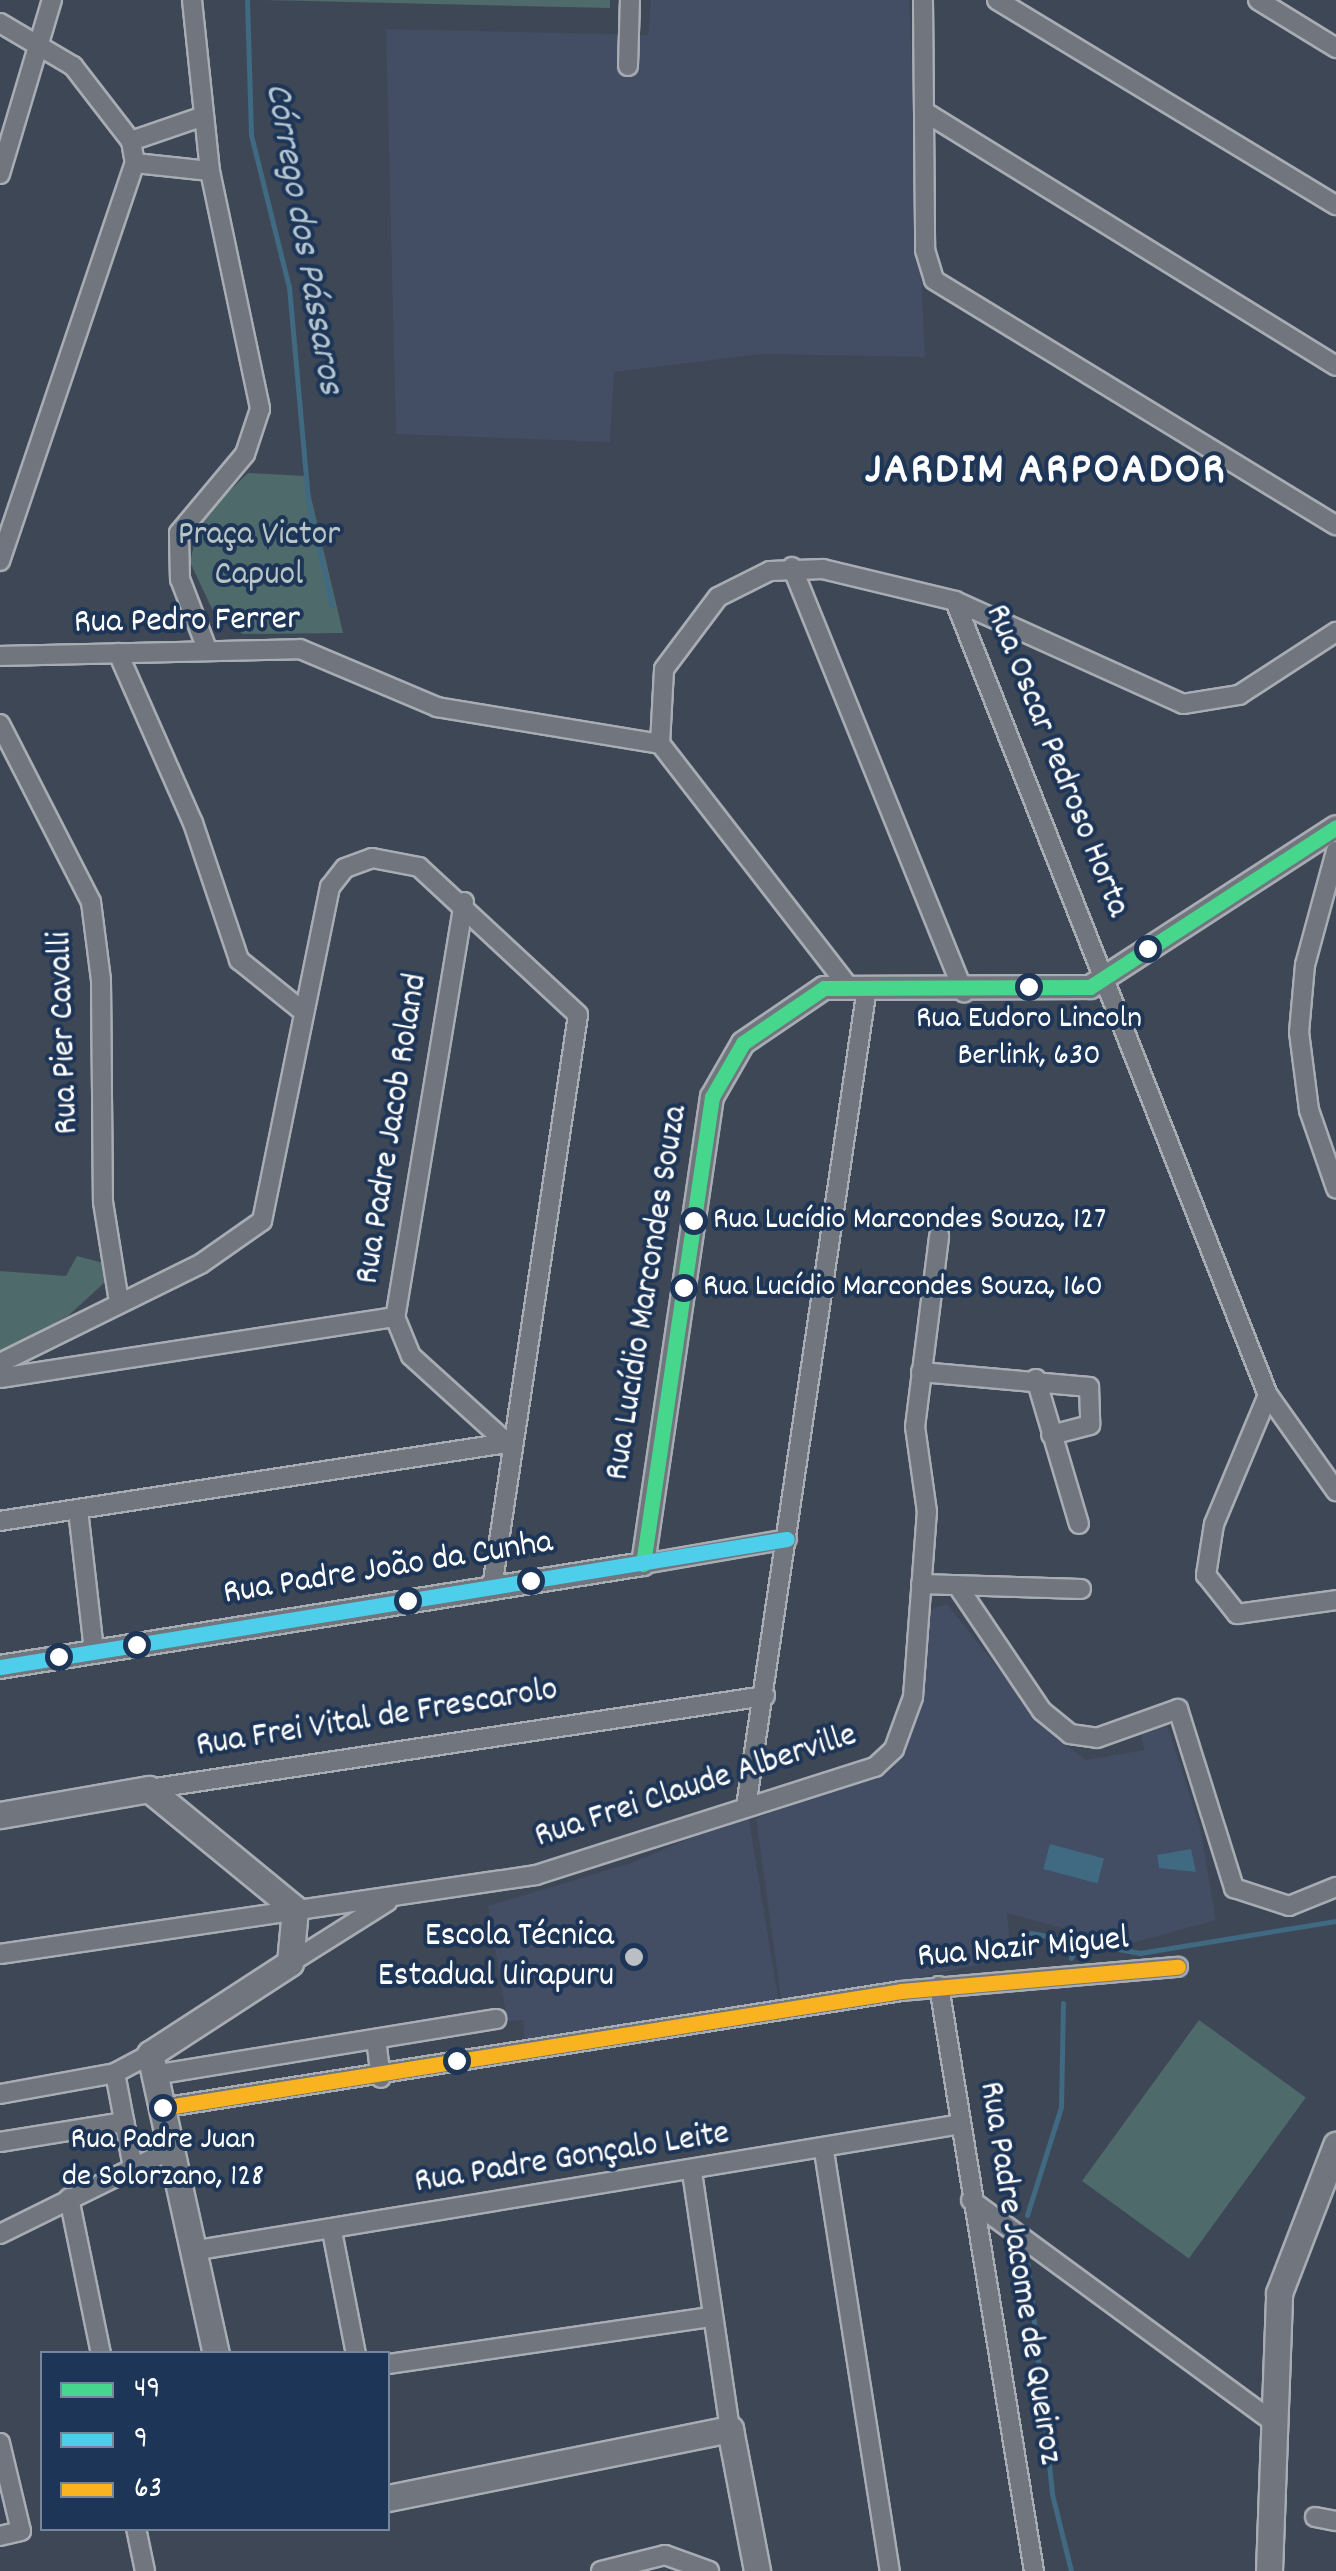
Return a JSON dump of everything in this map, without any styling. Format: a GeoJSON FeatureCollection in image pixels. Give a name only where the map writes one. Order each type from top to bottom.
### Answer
{"type":"FeatureCollection","features":[{"type":"Feature","properties":{"kind":"main road","name":"Rua Frei Vital de Frescarolo"},"geometry":{"type":"LineString","coordinates":[[0,1815],[148,1789]]}},
{"type":"Feature","properties":{"kind":"main road"},"geometry":{"type":"LineString","coordinates":[[148,1789],[295,1910],[290,1963],[152,2064],[215,2351]]}},
{"type":"Feature","properties":{"kind":"main road"},"geometry":{"type":"LineString","coordinates":[[1269,2571],[1279,2293],[1336,2145]]}},
{"type":"Feature","properties":{"kind":"main road"},"geometry":{"type":"LineString","coordinates":[[390,2498],[730,2428],[757,2571]]}},
{"type":"Feature","properties":{"kind":"street"},"geometry":{"type":"LineString","coordinates":[[0,174],[52,0]]}},
{"type":"Feature","properties":{"kind":"street"},"geometry":{"type":"LineString","coordinates":[[192,0],[210,170],[260,409],[244,454],[180,532],[180,579],[208,649]]}},
{"type":"Feature","properties":{"kind":"street"},"geometry":{"type":"LineString","coordinates":[[628,66],[630,0]]}},
{"type":"Feature","properties":{"kind":"street"},"geometry":{"type":"LineString","coordinates":[[923,0],[925,250],[942,289],[1336,525]]}},
{"type":"Feature","properties":{"kind":"street"},"geometry":{"type":"LineString","coordinates":[[997,0],[1336,206]]}},
{"type":"Feature","properties":{"kind":"street"},"geometry":{"type":"LineString","coordinates":[[1258,0],[1336,48]]}},
{"type":"Feature","properties":{"kind":"street"},"geometry":{"type":"LineString","coordinates":[[0,23],[42,40],[131,140],[135,164],[0,561]]}},
{"type":"Feature","properties":{"kind":"street"},"geometry":{"type":"LineString","coordinates":[[925,112],[1336,366]]}},
{"type":"Feature","properties":{"kind":"street"},"geometry":{"type":"LineString","coordinates":[[131,140],[204,116]]}},
{"type":"Feature","properties":{"kind":"street"},"geometry":{"type":"LineString","coordinates":[[135,164],[210,170]]}},
{"type":"Feature","properties":{"kind":"street"},"geometry":{"type":"LineString","coordinates":[[792,567],[964,993]]}},
{"type":"Feature","properties":{"kind":"street"},"geometry":{"type":"LineString","coordinates":[[746,1807],[765,1696],[857,987],[660,744],[658,692],[681,634],[742,581],[792,567],[955,601],[1183,704],[1240,696],[1336,632]]}},
{"type":"Feature","properties":{"kind":"street","name":"Rua Oscar Pedroso Horta"},"geometry":{"type":"LineString","coordinates":[[955,601],[1111,979],[1268,1395],[1336,1491]]}},
{"type":"Feature","properties":{"kind":"street","name":"Rua Pedro Ferrer"},"geometry":{"type":"LineString","coordinates":[[0,656],[300,649],[438,707],[660,744]]}},
{"type":"Feature","properties":{"kind":"street"},"geometry":{"type":"LineString","coordinates":[[118,654],[194,823],[239,960],[300,1008]]}},
{"type":"Feature","properties":{"kind":"street","name":"Rua Pier Cavalli"},"geometry":{"type":"LineString","coordinates":[[0,724],[91,902],[101,980],[102,1202],[119,1302]]}},
{"type":"Feature","properties":{"kind":"street"},"geometry":{"type":"LineString","coordinates":[[857,987],[964,993],[1069,991],[1111,979],[1336,827]]}},
{"type":"Feature","properties":{"kind":"street"},"geometry":{"type":"LineString","coordinates":[[1336,851],[1305,964],[1298,1032],[1308,1110],[1336,1188]]}},
{"type":"Feature","properties":{"kind":"street"},"geometry":{"type":"LineString","coordinates":[[0,1363],[119,1302],[262,1220],[282,1158],[300,1008],[316,920],[345,868],[394,858],[464,902],[578,1015],[492,1588]]}},
{"type":"Feature","properties":{"kind":"street","name":"Rua Padre Jacob Roland"},"geometry":{"type":"LineString","coordinates":[[464,902],[396,1316],[411,1356],[511,1442]]}},
{"type":"Feature","properties":{"kind":"street","name":"Rua Lucídio Marcondes Souza"},"geometry":{"type":"LineString","coordinates":[[643,1564],[712,1098],[722,1070],[770,1018],[824,988],[857,987]]}},
{"type":"Feature","properties":{"kind":"street","name":"Rua Frei Claude Alberville"},"geometry":{"type":"LineString","coordinates":[[0,1954],[392,1899],[580,1866],[746,1807],[847,1779],[894,1748],[913,1697],[920,1584],[921,1372],[939,1236]]}},
{"type":"Feature","properties":{"kind":"street"},"geometry":{"type":"LineString","coordinates":[[0,1378],[396,1316]]}},
{"type":"Feature","properties":{"kind":"street"},"geometry":{"type":"LineString","coordinates":[[921,1372],[1080,1382],[1093,1396],[1090,1424],[1051,1434]]}},
{"type":"Feature","properties":{"kind":"street"},"geometry":{"type":"LineString","coordinates":[[1036,1379],[1079,1524]]}},
{"type":"Feature","properties":{"kind":"street"},"geometry":{"type":"LineString","coordinates":[[1268,1395],[1214,1524],[1206,1555],[1212,1594],[1224,1609],[1250,1615],[1336,1600]]}},
{"type":"Feature","properties":{"kind":"street"},"geometry":{"type":"LineString","coordinates":[[0,1522],[511,1442]]}},
{"type":"Feature","properties":{"kind":"street"},"geometry":{"type":"LineString","coordinates":[[78,1510],[94,1651]]}},
{"type":"Feature","properties":{"kind":"street","name":"Rua Padre João da Cunha"},"geometry":{"type":"LineString","coordinates":[[0,1667],[786,1540]]}},
{"type":"Feature","properties":{"kind":"street"},"geometry":{"type":"LineString","coordinates":[[920,1584],[1081,1588]]}},
{"type":"Feature","properties":{"kind":"street"},"geometry":{"type":"LineString","coordinates":[[957,1585],[1057,1727],[1082,1738],[1129,1728],[1178,1710],[1234,1888],[1289,1906],[1336,1887]]}},
{"type":"Feature","properties":{"kind":"street","name":"Rua Frei Vital de Frescarolo"},"geometry":{"type":"LineString","coordinates":[[148,1789],[765,1696]]}},
{"type":"Feature","properties":{"kind":"street"},"geometry":{"type":"LineString","coordinates":[[290,1963],[392,1899]]}},
{"type":"Feature","properties":{"kind":"street","name":"Rua Nazir Miguel"},"geometry":{"type":"LineString","coordinates":[[161,2108],[381,2078],[939,1986],[1178,1967]]}},
{"type":"Feature","properties":{"kind":"street","name":"Rua Padre Jacome de Queiroz"},"geometry":{"type":"LineString","coordinates":[[939,1986],[1034,2571]]}},
{"type":"Feature","properties":{"kind":"street"},"geometry":{"type":"LineString","coordinates":[[0,2094],[152,2064],[376,2038],[496,2019]]}},
{"type":"Feature","properties":{"kind":"street"},"geometry":{"type":"LineString","coordinates":[[376,2038],[381,2078]]}},
{"type":"Feature","properties":{"kind":"street"},"geometry":{"type":"LineString","coordinates":[[115,2073],[132,2167]]}},
{"type":"Feature","properties":{"kind":"street"},"geometry":{"type":"LineString","coordinates":[[0,2142],[124,2122]]}},
{"type":"Feature","properties":{"kind":"street","name":"Rua Padre Gonçalo Leite"},"geometry":{"type":"LineString","coordinates":[[192,2252],[824,2151],[961,2124]]}},
{"type":"Feature","properties":{"kind":"street"},"geometry":{"type":"LineString","coordinates":[[0,2234],[170,2150]]}},
{"type":"Feature","properties":{"kind":"street"},"geometry":{"type":"LineString","coordinates":[[824,2151],[890,2571]]}},
{"type":"Feature","properties":{"kind":"street"},"geometry":{"type":"LineString","coordinates":[[692,2172],[730,2428]]}},
{"type":"Feature","properties":{"kind":"street"},"geometry":{"type":"LineString","coordinates":[[69,2198],[100,2351]]}},
{"type":"Feature","properties":{"kind":"street"},"geometry":{"type":"LineString","coordinates":[[972,2200],[1276,2424]]}},
{"type":"Feature","properties":{"kind":"street"},"geometry":{"type":"LineString","coordinates":[[332,2231],[355,2351]]}},
{"type":"Feature","properties":{"kind":"street"},"geometry":{"type":"LineString","coordinates":[[390,2364],[712,2317]]}},
{"type":"Feature","properties":{"kind":"street"},"geometry":{"type":"LineString","coordinates":[[0,2443],[20,2531],[0,2536]]}},
{"type":"Feature","properties":{"kind":"street"},"geometry":{"type":"LineString","coordinates":[[1314,2517],[1336,2521]]}},
{"type":"Feature","properties":{"kind":"street"},"geometry":{"type":"LineString","coordinates":[[137,2531],[145,2571]]}},
{"type":"Feature","properties":{"kind":"street"},"geometry":{"type":"LineString","coordinates":[[601,2571],[665,2555],[709,2571]]}},
{"type":"Feature","properties":{"kind":"shaded area"},"geometry":{"type":"Polygon","coordinates":[[[651,0],[909,0],[925,357],[762,354],[614,372],[610,442],[396,434],[386,29],[648,35],[651,0]]]}},
{"type":"Feature","properties":{"kind":"shaded area"},"geometry":{"type":"Polygon","coordinates":[[[947,1604],[1049,1732],[1086,1760],[1144,1750],[1139,1723],[1164,1715],[1200,1827],[1216,1920],[1125,1945],[1007,1913],[1011,1958],[782,2006],[756,1818],[893,1769],[916,1712],[932,1609],[947,1604]]]}},
{"type":"Feature","properties":{"kind":"shaded area","name":"Escola Técnica Estadual Uirapuru"},"geometry":{"type":"Polygon","coordinates":[[[748,1814],[780,2009],[526,2050],[523,2020],[507,2021],[488,1906],[631,1863],[748,1814]]]}},
{"type":"Feature","properties":{"kind":"shaded area"},"geometry":{"type":"Polygon","coordinates":[[[1050,1844],[1104,1858],[1097,1884],[1043,1869],[1050,1844]]]}},
{"type":"Feature","properties":{"kind":"shaded area"},"geometry":{"type":"Polygon","coordinates":[[[1191,1849],[1196,1872],[1159,1868],[1157,1855],[1191,1849]]]}},
{"type":"Feature","properties":{"kind":"green space"},"geometry":{"type":"Polygon","coordinates":[[[264,0],[610,0],[610,8],[264,0]]]}},
{"type":"Feature","properties":{"kind":"green space","name":"Praça Victor Capuol"},"geometry":{"type":"Polygon","coordinates":[[[248,473],[306,476],[343,633],[243,634],[213,611],[190,562],[200,519],[248,473]]]}},
{"type":"Feature","properties":{"kind":"green space"},"geometry":{"type":"Polygon","coordinates":[[[77,1256],[107,1264],[104,1283],[68,1316],[0,1352],[0,1271],[66,1276],[77,1256]]]}},
{"type":"Feature","properties":{"kind":"green space"},"geometry":{"type":"Polygon","coordinates":[[[1199,2020],[1306,2098],[1189,2259],[1082,2181],[1199,2020]]]}},
{"type":"Feature","properties":{"kind":"waterway","name":"Córrego dos Pássaros"},"geometry":{"type":"LineString","coordinates":[[247,0],[251,135],[289,287],[308,502],[332,605]]}},
{"type":"Feature","properties":{"kind":"waterway"},"geometry":{"type":"LineString","coordinates":[[1031,1933],[1140,1953],[1336,1921]]}},
{"type":"Feature","properties":{"kind":"waterway"},"geometry":{"type":"LineString","coordinates":[[1071,1958],[1076,1944]]}},
{"type":"Feature","properties":{"kind":"waterway"},"geometry":{"type":"LineString","coordinates":[[1027,2215],[1061,2107],[1063,2003]]}},
{"type":"Feature","properties":{"kind":"waterway"},"geometry":{"type":"LineString","coordinates":[[1028,2265],[1052,2494],[1071,2571]]}},
{"type":"Feature","properties":{"kind":"transit line","name":"49"},"geometry":{"type":"LineString","coordinates":[[643,1564],[712,1097],[743,1043],[824,988],[1090,987],[1336,827]]}},
{"type":"Feature","properties":{"kind":"transit line","name":"9"},"geometry":{"type":"LineString","coordinates":[[0,1667],[787,1539]]}},
{"type":"Feature","properties":{"kind":"transit line","name":"63"},"geometry":{"type":"LineString","coordinates":[[161,2108],[901,1991],[1178,1967]]}},
{"type":"Feature","properties":{"kind":"place","name":"Rua Eudoro Lincoln Berlink, 630"},"geometry":{"type":"Point","coordinates":[1029,987]}},
{"type":"Feature","properties":{"kind":"place","name":"Rua Lucídio Marcondes Souza, 127"},"geometry":{"type":"Point","coordinates":[694,1221]}},
{"type":"Feature","properties":{"kind":"place","name":"Rua Lucídio Marcondes Souza, 160"},"geometry":{"type":"Point","coordinates":[684,1288]}},
{"type":"Feature","properties":{"kind":"place","name":"Escola Técnica Estadual Uirapuru"},"geometry":{"type":"Point","coordinates":[634,1957]}},
{"type":"Feature","properties":{"kind":"place","name":"Rua Padre Juan de Solorzano, 128"},"geometry":{"type":"Point","coordinates":[163,2108]}},
{"type":"Feature","properties":{"kind":"district","name":"JARDIM ARPOADOR"},"geometry":{"type":"Point","coordinates":[1046,473]}}]}
